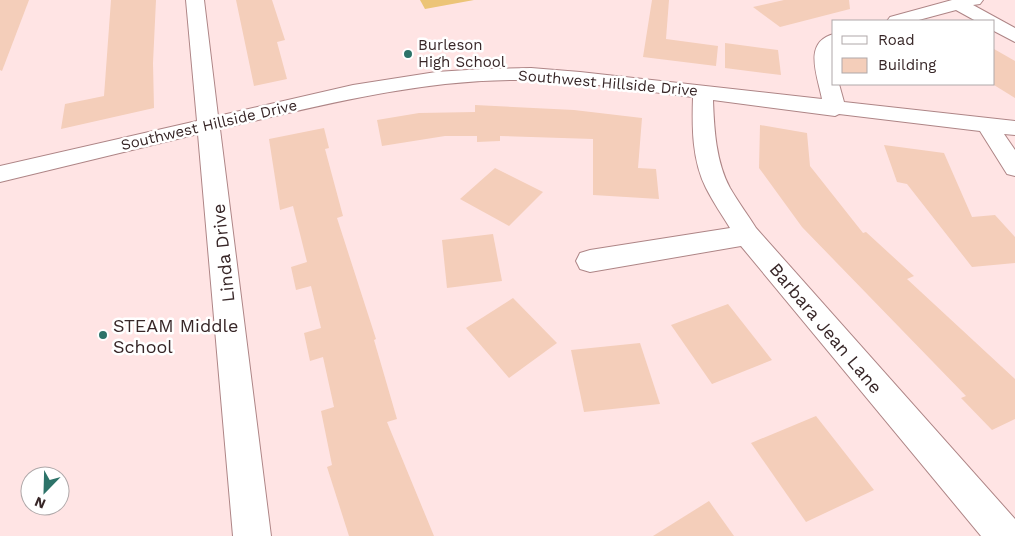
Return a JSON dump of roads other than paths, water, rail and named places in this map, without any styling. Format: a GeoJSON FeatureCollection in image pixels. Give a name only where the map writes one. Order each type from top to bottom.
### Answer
{"type":"FeatureCollection","features":[{"type":"Feature","properties":{"kind":"street","name":"Linda Drive"},"geometry":{"type":"LineString","coordinates":[[195,0],[252,536]]}},
{"type":"Feature","properties":{"kind":"street"},"geometry":{"type":"LineString","coordinates":[[900,20],[966,2],[988,20]]}},
{"type":"Feature","properties":{"kind":"street"},"geometry":{"type":"LineString","coordinates":[[995,25],[1015,36]]}},
{"type":"Feature","properties":{"kind":"street"},"geometry":{"type":"LineString","coordinates":[[832,41],[827,45],[823,56],[835,109]]}},
{"type":"Feature","properties":{"kind":"street","name":"Southwest Hillside Drive"},"geometry":{"type":"LineString","coordinates":[[0,174],[353,91],[436,78],[483,75],[554,75],[835,109],[1015,128]]}},
{"type":"Feature","properties":{"kind":"street","name":"Barbara Jean Lane"},"geometry":{"type":"LineString","coordinates":[[703,92],[703,131],[707,158],[718,187],[747,235],[1005,536]]}},
{"type":"Feature","properties":{"kind":"street"},"geometry":{"type":"LineString","coordinates":[[989,126],[1015,168]]}},
{"type":"Feature","properties":{"kind":"street"},"geometry":{"type":"LineString","coordinates":[[590,261],[747,235]]}},
{"type":"Feature","properties":{"kind":"place","name":"Burleson High School"},"geometry":{"type":"Point","coordinates":[408,54]}},
{"type":"Feature","properties":{"kind":"place","name":"STEAM Middle School"},"geometry":{"type":"Point","coordinates":[103,335]}}]}
